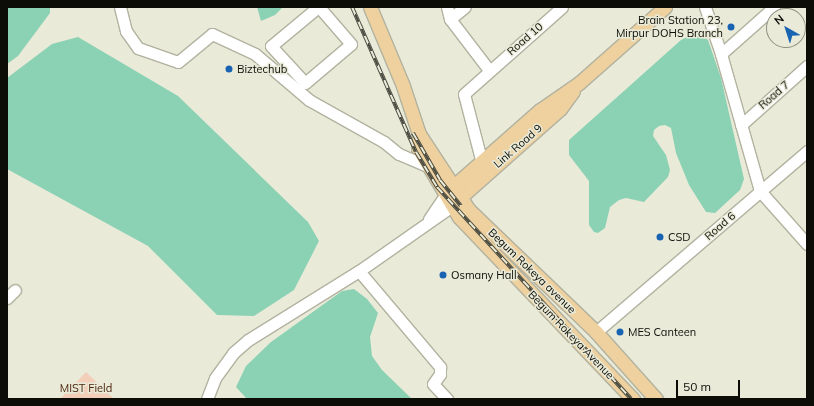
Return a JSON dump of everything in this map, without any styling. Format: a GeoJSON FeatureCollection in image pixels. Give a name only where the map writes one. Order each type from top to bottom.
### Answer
{"type":"FeatureCollection","features":[{"type":"Feature","properties":{"kind":"main road"},"geometry":{"type":"LineString","coordinates":[[370,7],[403,86],[419,134]]}},
{"type":"Feature","properties":{"kind":"main road","name":"Link Road 9"},"geometry":{"type":"LineString","coordinates":[[452,196],[482,163],[540,110],[579,83],[665,7]]}},
{"type":"Feature","properties":{"kind":"main road","name":"Link Road 9"},"geometry":{"type":"LineString","coordinates":[[452,196],[560,109],[579,83]]}},
{"type":"Feature","properties":{"kind":"main road","name":"Begum Rokeya Avenue"},"geometry":{"type":"LineString","coordinates":[[419,134],[418,148],[428,166],[452,196],[468,228],[632,399]]}},
{"type":"Feature","properties":{"kind":"main road","name":"Begum Rokeya avenue"},"geometry":{"type":"LineString","coordinates":[[419,134],[452,196],[469,210],[596,332],[656,399]]}},
{"type":"Feature","properties":{"kind":"street"},"geometry":{"type":"LineString","coordinates":[[120,7],[126,31],[138,48],[178,62],[212,34],[255,54],[309,100],[331,114],[384,142],[399,154],[428,166]]}},
{"type":"Feature","properties":{"kind":"street"},"geometry":{"type":"LineString","coordinates":[[318,7],[351,44],[305,83],[288,66],[271,46],[318,7]]}},
{"type":"Feature","properties":{"kind":"street"},"geometry":{"type":"LineString","coordinates":[[447,7],[450,19],[489,70]]}},
{"type":"Feature","properties":{"kind":"street"},"geometry":{"type":"LineString","coordinates":[[450,19],[465,7]]}},
{"type":"Feature","properties":{"kind":"street","name":"Road 10"},"geometry":{"type":"LineString","coordinates":[[482,163],[464,94],[489,70],[562,7]]}},
{"type":"Feature","properties":{"kind":"street"},"geometry":{"type":"LineString","coordinates":[[705,7],[721,54],[760,191],[807,244]]}},
{"type":"Feature","properties":{"kind":"street"},"geometry":{"type":"LineString","coordinates":[[721,54],[774,7]]}},
{"type":"Feature","properties":{"kind":"street"},"geometry":{"type":"LineString","coordinates":[[279,75],[288,66]]}},
{"type":"Feature","properties":{"kind":"street","name":"Road 7"},"geometry":{"type":"LineString","coordinates":[[741,124],[807,66]]}},
{"type":"Feature","properties":{"kind":"street","name":"Road 6"},"geometry":{"type":"LineString","coordinates":[[596,332],[807,151]]}},
{"type":"Feature","properties":{"kind":"street"},"geometry":{"type":"LineString","coordinates":[[207,399],[215,378],[232,353],[264,329],[359,271],[429,219],[444,213],[452,196]]}},
{"type":"Feature","properties":{"kind":"street"},"geometry":{"type":"LineString","coordinates":[[359,271],[440,367],[440,374],[433,384],[447,399]]}},
{"type":"Feature","properties":{"kind":"green space","name":"MIST Field"},"geometry":{"type":"Polygon","coordinates":[[[86,372],[114,399],[60,399],[86,372]]]}},
{"type":"Feature","properties":{"kind":"shaded area"},"geometry":{"type":"Polygon","coordinates":[[[7,7],[50,7],[50,13],[18,56],[7,64],[7,7]]]}},
{"type":"Feature","properties":{"kind":"shaded area"},"geometry":{"type":"Polygon","coordinates":[[[257,7],[282,8],[275,15],[261,21],[257,7]]]}},
{"type":"Feature","properties":{"kind":"shaded area"},"geometry":{"type":"Polygon","coordinates":[[[697,32],[708,40],[721,78],[744,179],[740,190],[715,213],[706,212],[689,185],[676,153],[671,128],[665,125],[659,126],[654,130],[653,136],[666,155],[670,170],[668,177],[644,202],[626,198],[619,200],[610,207],[605,228],[598,233],[594,232],[589,225],[589,181],[569,155],[569,140],[681,40],[697,32]]]}},
{"type":"Feature","properties":{"kind":"shaded area"},"geometry":{"type":"Polygon","coordinates":[[[78,37],[178,96],[308,222],[319,241],[294,290],[254,316],[217,315],[148,246],[7,169],[7,78],[52,44],[78,37]]]}},
{"type":"Feature","properties":{"kind":"shaded area"},"geometry":{"type":"Polygon","coordinates":[[[354,289],[367,299],[378,313],[370,337],[372,356],[382,370],[412,399],[247,399],[236,387],[246,366],[271,342],[342,291],[354,289]]]}},
{"type":"Feature","properties":{"kind":"railway"},"geometry":{"type":"LineString","coordinates":[[352,7],[416,152],[437,187],[631,399]]}},
{"type":"Feature","properties":{"kind":"railway"},"geometry":{"type":"LineString","coordinates":[[413,133],[440,180],[461,206]]}},
{"type":"Feature","properties":{"kind":"place","name":"Brain Station 23, Mirpur DOHS Branch"},"geometry":{"type":"Point","coordinates":[731,27]}},
{"type":"Feature","properties":{"kind":"place","name":"Biztechub"},"geometry":{"type":"Point","coordinates":[229,69]}},
{"type":"Feature","properties":{"kind":"place","name":"CSD"},"geometry":{"type":"Point","coordinates":[660,237]}},
{"type":"Feature","properties":{"kind":"place","name":"Osmany Hall"},"geometry":{"type":"Point","coordinates":[443,275]}},
{"type":"Feature","properties":{"kind":"place","name":"MES Canteen"},"geometry":{"type":"Point","coordinates":[620,332]}}]}
